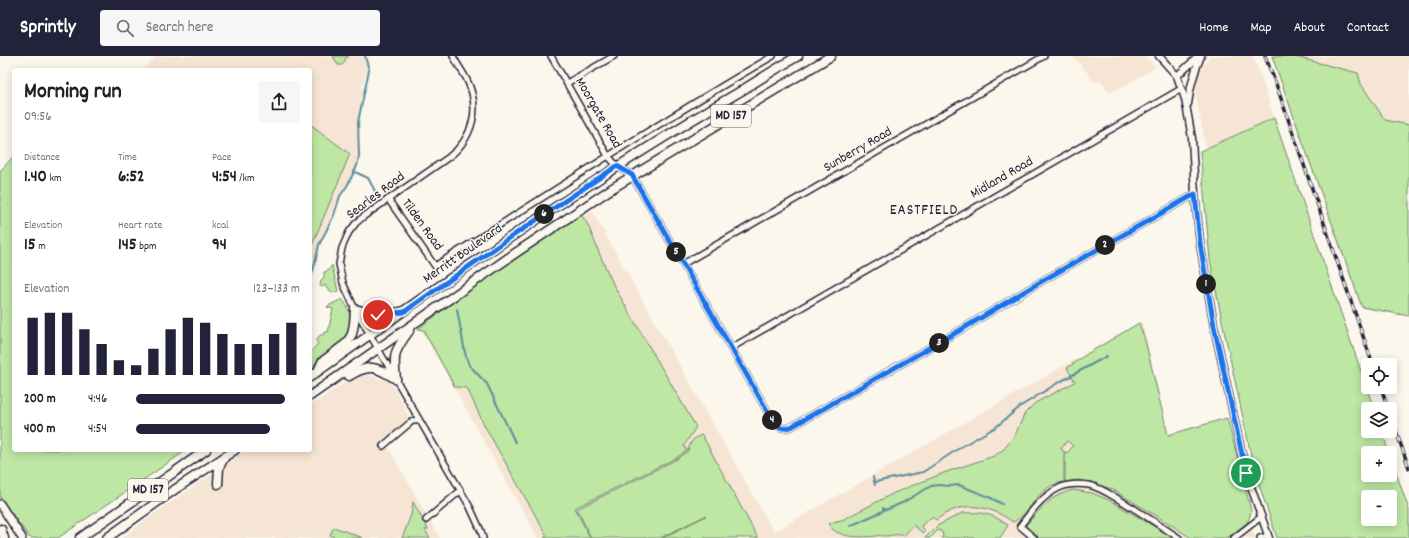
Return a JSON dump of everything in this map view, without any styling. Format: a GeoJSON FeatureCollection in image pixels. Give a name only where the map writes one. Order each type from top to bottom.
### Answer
{"type":"FeatureCollection","features":[{"type":"Feature","properties":{"kind":"main road","name":"Merritt Boulevard"},"geometry":{"type":"LineString","coordinates":[[312,376],[508,239],[617,166],[798,56]]}},
{"type":"Feature","properties":{"kind":"main road","name":"Merritt Boulevard"},"geometry":{"type":"LineString","coordinates":[[312,395],[519,250],[632,175],[831,56]]}},
{"type":"Feature","properties":{"kind":"main road"},"geometry":{"type":"LineString","coordinates":[[317,372],[322,362],[347,343],[353,329],[355,309],[378,315],[404,312]]}},
{"type":"Feature","properties":{"kind":"main road"},"geometry":{"type":"LineString","coordinates":[[396,379],[394,358],[397,348],[412,325]]}},
{"type":"Feature","properties":{"kind":"main road"},"geometry":{"type":"LineString","coordinates":[[312,401],[363,368],[380,370],[396,379]]}},
{"type":"Feature","properties":{"kind":"main road","name":"MD 157"},"geometry":{"type":"LineString","coordinates":[[80,538],[203,452]]}},
{"type":"Feature","properties":{"kind":"main road","name":"MD 157"},"geometry":{"type":"LineString","coordinates":[[107,538],[174,490],[232,452]]}},
{"type":"Feature","properties":{"kind":"main road"},"geometry":{"type":"LineString","coordinates":[[218,484],[219,467],[224,458]]}},
{"type":"Feature","properties":{"kind":"main road"},"geometry":{"type":"LineString","coordinates":[[0,504],[22,538]]}},
{"type":"Feature","properties":{"kind":"main road"},"geometry":{"type":"LineString","coordinates":[[0,529],[5,538]]}},
{"type":"Feature","properties":{"kind":"street","name":"Searles Road"},"geometry":{"type":"LineString","coordinates":[[453,56],[467,79],[474,102],[472,123],[469,134],[456,151],[356,223],[349,232],[342,248],[339,264],[340,275],[347,294],[460,491],[477,522],[483,538]]}},
{"type":"Feature","properties":{"kind":"street","name":"Moorgate Road"},"geometry":{"type":"LineString","coordinates":[[551,56],[608,156],[617,166],[632,175]]}},
{"type":"Feature","properties":{"kind":"street"},"geometry":{"type":"LineString","coordinates":[[567,83],[614,56]]}},
{"type":"Feature","properties":{"kind":"street","name":"Merritt Boulevard"},"geometry":{"type":"LineString","coordinates":[[435,266],[608,156],[773,56]]}},
{"type":"Feature","properties":{"kind":"street","name":"Sunberry Road"},"geometry":{"type":"LineString","coordinates":[[683,264],[1044,56]]}},
{"type":"Feature","properties":{"kind":"street"},"geometry":{"type":"LineString","coordinates":[[1158,56],[1177,76],[1187,110],[1192,138],[1195,194],[1200,243],[1214,326],[1246,473],[1268,537],[1260,538]]}},
{"type":"Feature","properties":{"kind":"street"},"geometry":{"type":"LineString","coordinates":[[1177,76],[1200,56]]}},
{"type":"Feature","properties":{"kind":"street"},"geometry":{"type":"LineString","coordinates":[[1187,110],[1190,88],[1200,56]]}},
{"type":"Feature","properties":{"kind":"street","name":"Midland Road"},"geometry":{"type":"LineString","coordinates":[[731,348],[1182,89]]}},
{"type":"Feature","properties":{"kind":"street"},"geometry":{"type":"LineString","coordinates":[[632,175],[773,421],[778,427],[782,428],[791,427],[1195,194]]}},
{"type":"Feature","properties":{"kind":"street","name":"Tilden Road"},"geometry":{"type":"LineString","coordinates":[[388,199],[435,266]]}},
{"type":"Feature","properties":{"kind":"street"},"geometry":{"type":"LineString","coordinates":[[383,446],[411,422],[418,419]]}},
{"type":"Feature","properties":{"kind":"street"},"geometry":{"type":"LineString","coordinates":[[1034,538],[1020,526],[1049,493],[1067,485],[1088,485],[1097,488],[1116,498],[1179,538]]}},
{"type":"Feature","properties":{"kind":"street"},"geometry":{"type":"LineString","coordinates":[[426,520],[460,491]]}},
{"type":"Feature","properties":{"kind":"street"},"geometry":{"type":"LineString","coordinates":[[1234,538],[1261,517]]}},
{"type":"Feature","properties":{"kind":"shaded area"},"geometry":{"type":"Polygon","coordinates":[[[156,56],[370,56],[363,85],[358,165],[346,187],[340,194],[335,211],[321,238],[316,264],[312,273],[312,68],[145,68],[156,56]]]}},
{"type":"Feature","properties":{"kind":"shaded area"},"geometry":{"type":"Polygon","coordinates":[[[1072,56],[1145,56],[1156,67],[1128,84],[1109,93],[1101,80],[1094,83],[1087,72],[1072,56]]]}},
{"type":"Feature","properties":{"kind":"shaded area"},"geometry":{"type":"Polygon","coordinates":[[[1210,56],[1252,56],[1261,76],[1274,118],[1206,148],[1196,97],[1196,84],[1199,72],[1210,56]]]}},
{"type":"Feature","properties":{"kind":"shaded area"},"geometry":{"type":"Polygon","coordinates":[[[1271,56],[1409,56],[1409,317],[1361,308],[1271,56]]]}},
{"type":"Feature","properties":{"kind":"shaded area"},"geometry":{"type":"Polygon","coordinates":[[[592,211],[774,532],[1142,321],[1168,435],[1221,420],[1244,506],[1255,538],[538,538],[422,331],[460,305],[482,286],[592,211]]]}},
{"type":"Feature","properties":{"kind":"shaded area"},"geometry":{"type":"Polygon","coordinates":[[[359,373],[391,382],[414,426],[388,447],[440,538],[122,538],[152,515],[244,452],[312,452],[312,405],[359,373]]]}},
{"type":"Feature","properties":{"kind":"green space"},"geometry":{"type":"Polygon","coordinates":[[[333,56],[349,56],[345,59],[345,62],[342,65],[338,65],[333,56]]]}},
{"type":"Feature","properties":{"kind":"green space"},"geometry":{"type":"Polygon","coordinates":[[[1272,56],[1292,56],[1358,73],[1361,84],[1385,120],[1409,125],[1409,316],[1362,307],[1272,56]]]}},
{"type":"Feature","properties":{"kind":"green space"},"geometry":{"type":"Polygon","coordinates":[[[1274,118],[1361,371],[1361,394],[1369,394],[1372,402],[1361,402],[1361,438],[1384,438],[1387,446],[1361,446],[1361,482],[1397,482],[1397,475],[1409,510],[1409,538],[1277,538],[1255,473],[1210,260],[1200,151],[1274,118]]]}},
{"type":"Feature","properties":{"kind":"green space"},"geometry":{"type":"Polygon","coordinates":[[[312,126],[350,154],[312,245],[312,126]]]}},
{"type":"Feature","properties":{"kind":"green space"},"geometry":{"type":"Polygon","coordinates":[[[12,158],[12,452],[184,452],[58,538],[29,537],[0,497],[0,171],[12,158]]]}},
{"type":"Feature","properties":{"kind":"green space"},"geometry":{"type":"Polygon","coordinates":[[[581,214],[588,225],[614,286],[696,427],[684,446],[687,450],[676,458],[575,508],[590,538],[544,538],[547,536],[484,425],[467,388],[455,387],[425,333],[426,331],[418,329],[467,292],[581,214]]]}},
{"type":"Feature","properties":{"kind":"green space"},"geometry":{"type":"Polygon","coordinates":[[[332,265],[338,291],[333,293],[327,289],[325,285],[322,287],[320,286],[321,280],[324,278],[324,272],[328,271],[332,265]]]}},
{"type":"Feature","properties":{"kind":"green space"},"geometry":{"type":"Polygon","coordinates":[[[342,299],[351,317],[349,336],[312,366],[312,350],[318,344],[316,341],[320,335],[323,335],[324,332],[328,332],[333,309],[327,307],[342,299]]]}},
{"type":"Feature","properties":{"kind":"green space"},"geometry":{"type":"Polygon","coordinates":[[[1139,323],[1145,340],[1168,435],[1227,418],[1251,510],[1247,523],[1227,538],[1191,538],[1112,489],[1078,480],[1065,482],[1065,452],[1067,453],[1073,446],[1067,441],[1061,449],[1064,451],[1064,482],[1047,488],[1020,518],[1013,522],[994,511],[984,508],[965,507],[955,509],[936,520],[932,517],[921,526],[925,530],[923,533],[913,525],[904,536],[855,537],[837,532],[828,524],[842,520],[894,493],[946,472],[994,456],[1004,449],[1015,435],[1025,413],[1035,403],[1075,382],[1067,368],[1087,354],[1139,323]]]}},
{"type":"Feature","properties":{"kind":"green space"},"geometry":{"type":"Polygon","coordinates":[[[702,435],[758,538],[662,538],[705,516],[660,538],[591,538],[577,509],[677,459],[688,451],[694,439],[702,435]]]}},
{"type":"Feature","properties":{"kind":"green space"},"geometry":{"type":"Polygon","coordinates":[[[1073,490],[1092,493],[1109,500],[1174,538],[1037,538],[1027,529],[1026,525],[1046,503],[1073,490]]]}},
{"type":"Feature","properties":{"kind":"green space"},"geometry":{"type":"Polygon","coordinates":[[[413,502],[428,529],[425,530],[430,538],[402,538],[411,515],[413,502]]]}},
{"type":"Feature","properties":{"kind":"green space"},"geometry":{"type":"Polygon","coordinates":[[[962,513],[986,514],[1008,525],[1000,538],[969,538],[967,536],[966,538],[941,538],[943,536],[942,532],[938,530],[930,538],[925,538],[937,526],[962,513]]]}},
{"type":"Feature","properties":{"kind":"green space"},"geometry":{"type":"Polygon","coordinates":[[[334,527],[363,538],[337,538],[330,535],[334,527]]]}},
{"type":"Feature","properties":{"kind":"waterway"},"geometry":{"type":"LineString","coordinates":[[312,273],[319,245],[334,215],[340,196],[357,166],[359,156],[358,122],[369,70],[365,56]]}},
{"type":"Feature","properties":{"kind":"waterway"},"geometry":{"type":"LineString","coordinates":[[355,172],[368,178],[376,193]]}},
{"type":"Feature","properties":{"kind":"waterway"},"geometry":{"type":"LineString","coordinates":[[457,309],[465,353],[469,365],[487,384],[515,442]]}},
{"type":"Feature","properties":{"kind":"waterway"},"geometry":{"type":"LineString","coordinates":[[875,482],[923,472],[964,445],[996,427],[1021,406],[1056,384],[1107,356]]}},
{"type":"Feature","properties":{"kind":"waterway"},"geometry":{"type":"LineString","coordinates":[[873,477],[875,485]]}},
{"type":"Feature","properties":{"kind":"waterway"},"geometry":{"type":"LineString","coordinates":[[884,509],[886,510],[902,503],[931,486],[938,485],[959,485],[1002,504]]}},
{"type":"Feature","properties":{"kind":"waterway"},"geometry":{"type":"LineString","coordinates":[[850,526],[883,511],[883,508]]}},
{"type":"Feature","properties":{"kind":"railway"},"geometry":{"type":"LineString","coordinates":[[1265,56],[1371,358]]}},
{"type":"Feature","properties":{"kind":"railway"},"geometry":{"type":"LineString","coordinates":[[1383,394],[1386,402]]}},
{"type":"Feature","properties":{"kind":"railway"},"geometry":{"type":"LineString","coordinates":[[1397,434],[1409,468]]}},
{"type":"Feature","properties":{"kind":"district","name":"EASTFIELD"},"geometry":{"type":"Point","coordinates":[924,211]}},
{"type":"Feature","properties":{"kind":"route"},"geometry":{"type":"LineString","coordinates":[[378,315],[404,312],[508,239],[617,166],[632,175],[773,421],[778,427],[784,429],[791,427],[1195,194],[1200,243],[1214,326],[1246,473]]}}]}
